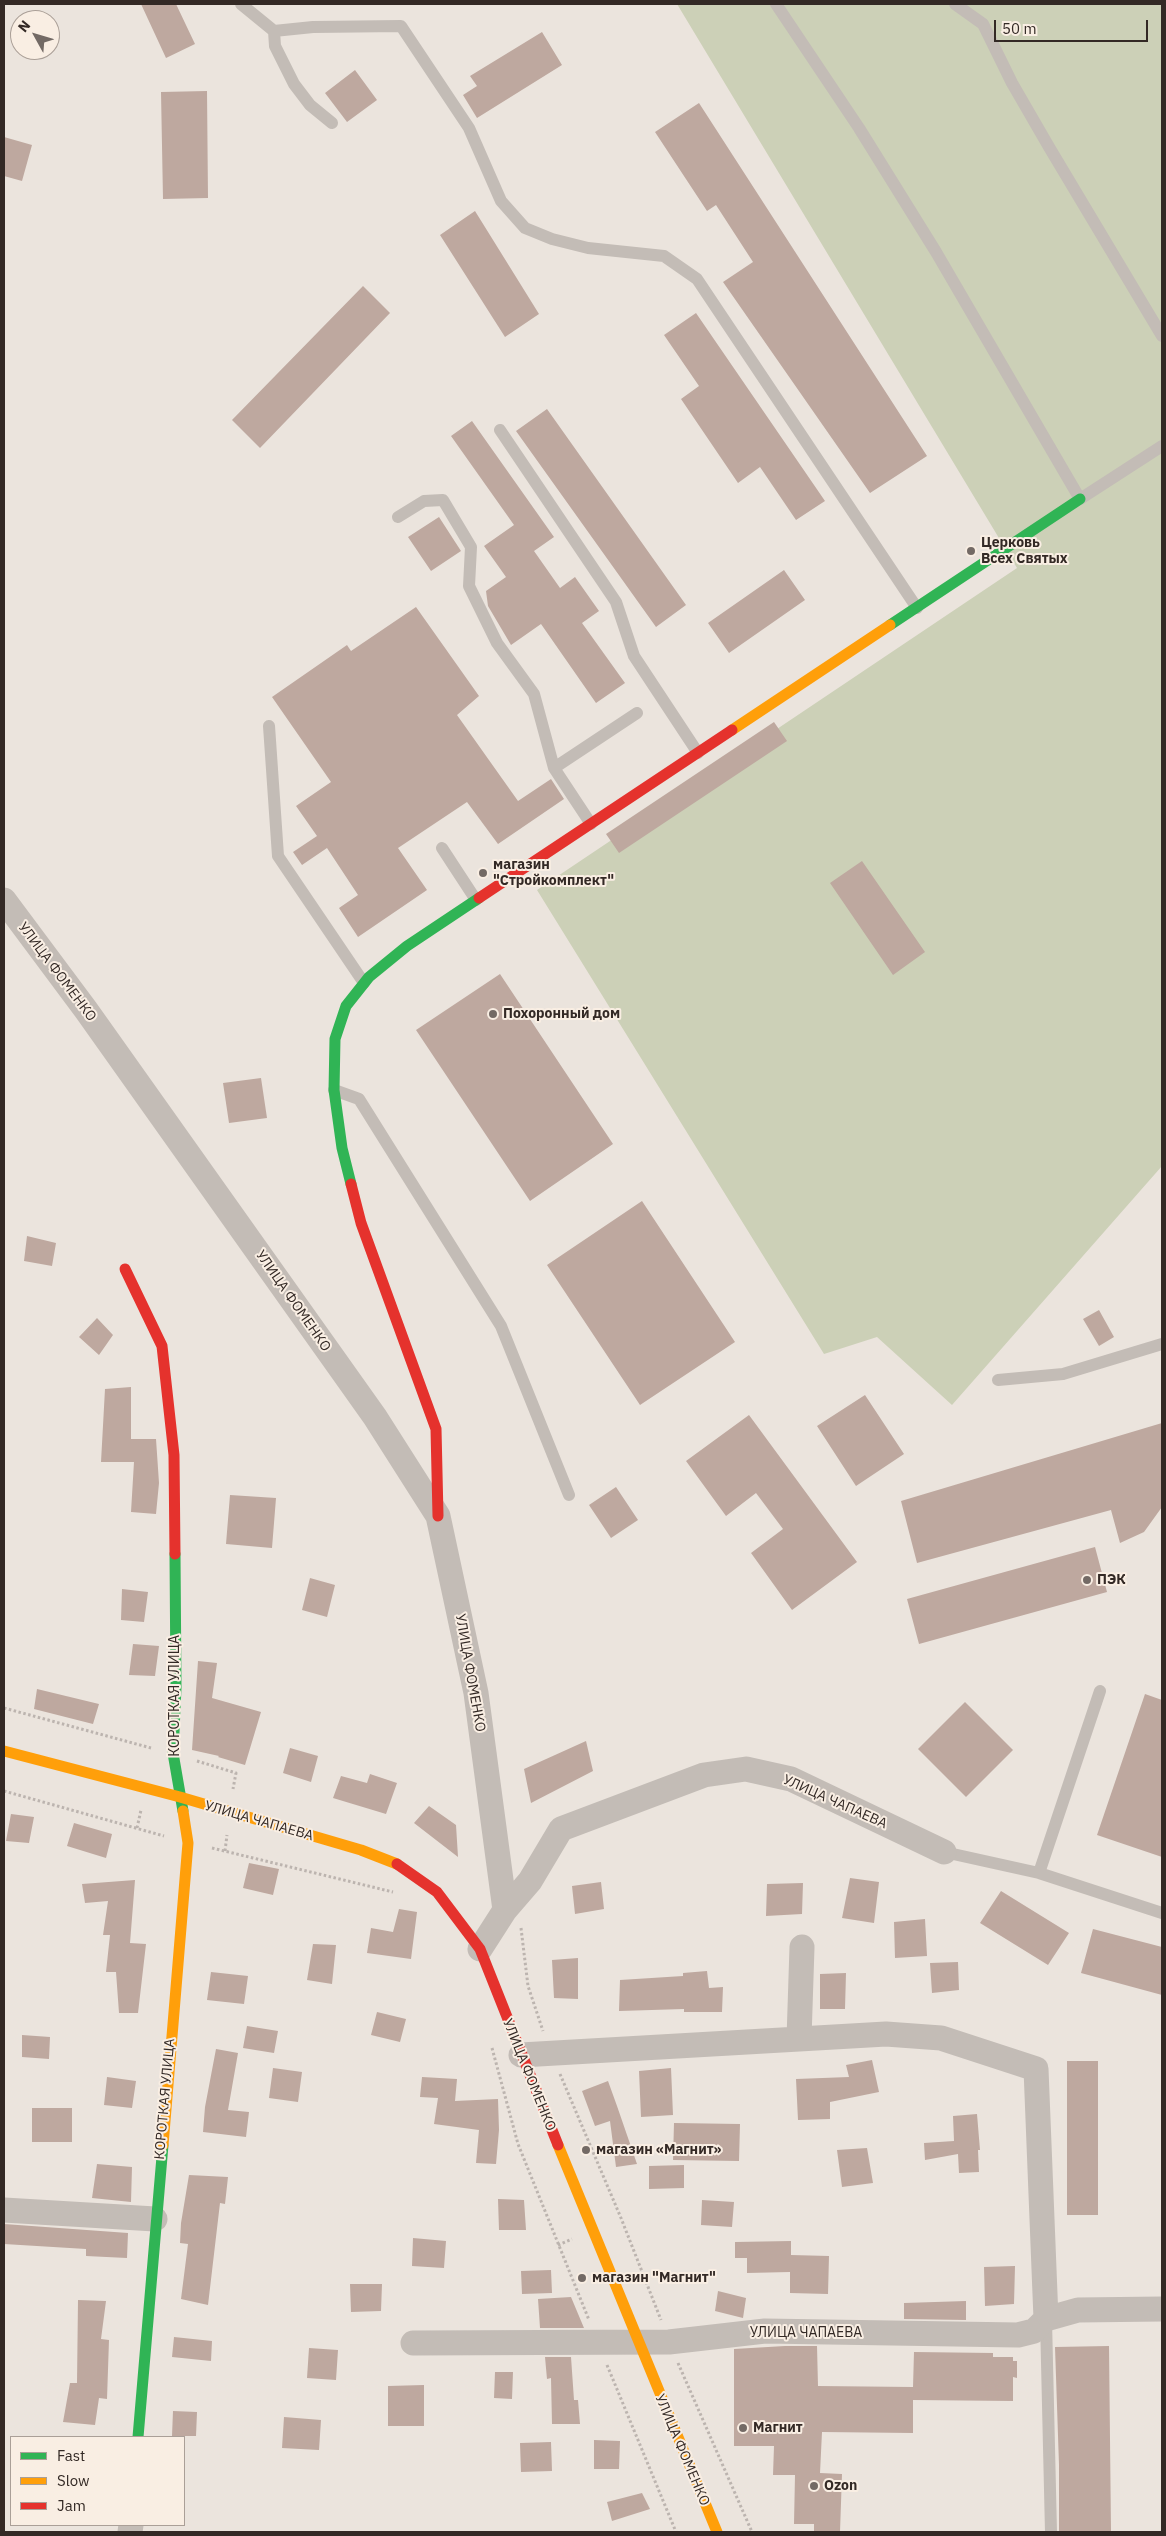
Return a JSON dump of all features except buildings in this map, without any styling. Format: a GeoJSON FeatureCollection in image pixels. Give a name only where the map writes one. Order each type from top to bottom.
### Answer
{"type":"FeatureCollection","features":[{"type":"Feature","properties":{"kind":"street"},"geometry":{"type":"LineString","coordinates":[[438,1516],[436,1429],[361,1223],[342,1148],[334,1090],[335,1039],[346,1006],[369,977],[407,946],[1080,500]]}},
{"type":"Feature","properties":{"kind":"street","name":"УЛИЦА ФОМЕНКО"},"geometry":{"type":"LineString","coordinates":[[4,900],[86,1010],[370,1409],[438,1516],[476,1693],[504,1910]]}},
{"type":"Feature","properties":{"kind":"street","name":"КОРОТКАЯ УЛИЦА"},"geometry":{"type":"LineString","coordinates":[[124,1269],[162,1346],[174,1455],[176,1688],[173,1753],[188,1843],[138,2436]]}},
{"type":"Feature","properties":{"kind":"street","name":"УЛИЦА ЧАПАЕВА"},"geometry":{"type":"LineString","coordinates":[[4,1751],[180,1797],[361,1850],[399,1865],[437,1892],[480,1949]]}},
{"type":"Feature","properties":{"kind":"street","name":"УЛИЦА ЧАПАЕВА"},"geometry":{"type":"LineString","coordinates":[[504,1910],[530,1881],[561,1829],[704,1775],[746,1769],[791,1779],[944,1852]]}},
{"type":"Feature","properties":{"kind":"street"},"geometry":{"type":"LineString","coordinates":[[480,1949],[504,1910]]}},
{"type":"Feature","properties":{"kind":"street"},"geometry":{"type":"LineString","coordinates":[[799,2039],[802,1947]]}},
{"type":"Feature","properties":{"kind":"street","name":"УЛИЦА ФОМЕНКО"},"geometry":{"type":"LineString","coordinates":[[480,1949],[638,2343],[717,2532]]}},
{"type":"Feature","properties":{"kind":"street"},"geometry":{"type":"LineString","coordinates":[[521,2055],[886,2034],[941,2038],[1036,2069],[1046,2319]]}},
{"type":"Feature","properties":{"kind":"street"},"geometry":{"type":"LineString","coordinates":[[4,2210],[155,2219]]}},
{"type":"Feature","properties":{"kind":"street","name":"УЛИЦА ЧАПАЕВА"},"geometry":{"type":"LineString","coordinates":[[413,2344],[669,2342],[765,2331],[1018,2335],[1034,2331],[1046,2319],[1078,2310],[1162,2309]]}},
{"type":"Feature","properties":{"kind":"lane"},"geometry":{"type":"LineString","coordinates":[[241,4],[274,31],[313,27],[401,26],[469,128],[501,201],[525,228],[552,239],[588,248],[664,256],[696,280],[917,608]]}},
{"type":"Feature","properties":{"kind":"lane"},"geometry":{"type":"LineString","coordinates":[[776,4],[859,128],[936,252],[1080,500],[1162,446]]}},
{"type":"Feature","properties":{"kind":"lane"},"geometry":{"type":"LineString","coordinates":[[955,4],[983,24],[1012,82],[1049,147],[1162,336]]}},
{"type":"Feature","properties":{"kind":"lane"},"geometry":{"type":"LineString","coordinates":[[274,31],[275,46],[294,84],[310,105],[332,123]]}},
{"type":"Feature","properties":{"kind":"lane"},"geometry":{"type":"LineString","coordinates":[[500,430],[616,602],[634,656],[698,753]]}},
{"type":"Feature","properties":{"kind":"lane"},"geometry":{"type":"LineString","coordinates":[[398,517],[424,501],[443,500],[471,547],[469,586],[498,643],[534,694],[554,768],[591,824]]}},
{"type":"Feature","properties":{"kind":"lane"},"geometry":{"type":"LineString","coordinates":[[554,768],[637,713]]}},
{"type":"Feature","properties":{"kind":"lane"},"geometry":{"type":"LineString","coordinates":[[269,726],[278,856],[364,983]]}},
{"type":"Feature","properties":{"kind":"lane"},"geometry":{"type":"LineString","coordinates":[[442,848],[476,900]]}},
{"type":"Feature","properties":{"kind":"lane"},"geometry":{"type":"LineString","coordinates":[[334,1090],[360,1099],[501,1326],[569,1495]]}},
{"type":"Feature","properties":{"kind":"lane"},"geometry":{"type":"LineString","coordinates":[[998,1380],[1063,1374],[1162,1344]]}},
{"type":"Feature","properties":{"kind":"lane"},"geometry":{"type":"LineString","coordinates":[[1039,1873],[1100,1692]]}},
{"type":"Feature","properties":{"kind":"lane"},"geometry":{"type":"LineString","coordinates":[[944,1852],[1039,1873],[1162,1913]]}},
{"type":"Feature","properties":{"kind":"lane"},"geometry":{"type":"LineString","coordinates":[[1046,2319],[1051,2532]]}},
{"type":"Feature","properties":{"kind":"path"},"geometry":{"type":"LineString","coordinates":[[4,1708],[173,1753],[236,1773],[225,1852]]}},
{"type":"Feature","properties":{"kind":"path"},"geometry":{"type":"LineString","coordinates":[[4,1791],[188,1843],[402,1894]]}},
{"type":"Feature","properties":{"kind":"path"},"geometry":{"type":"LineString","coordinates":[[491,2044],[518,2144],[676,2532]]}},
{"type":"Feature","properties":{"kind":"green space"},"geometry":{"type":"Polygon","coordinates":[[[677,4],[1162,4],[1162,1166],[952,1405],[877,1337],[824,1354],[537,890],[1017,568],[677,4]]]}},
{"type":"Feature","properties":{"kind":"traffic: fast"},"geometry":{"type":"LineString","coordinates":[[890,625],[1080,499]]}},
{"type":"Feature","properties":{"kind":"traffic: fast"},"geometry":{"type":"LineString","coordinates":[[351,1184],[342,1148],[334,1090],[335,1039],[346,1006],[369,977],[407,946],[479,898]]}},
{"type":"Feature","properties":{"kind":"traffic: fast"},"geometry":{"type":"LineString","coordinates":[[175,1554],[176,1688],[173,1753],[183,1811]]}},
{"type":"Feature","properties":{"kind":"traffic: fast"},"geometry":{"type":"LineString","coordinates":[[138,2436],[163,2145]]}},
{"type":"Feature","properties":{"kind":"traffic: slow"},"geometry":{"type":"LineString","coordinates":[[732,730],[890,625]]}},
{"type":"Feature","properties":{"kind":"traffic: slow"},"geometry":{"type":"LineString","coordinates":[[4,1751],[180,1797],[361,1850],[397,1864]]}},
{"type":"Feature","properties":{"kind":"traffic: slow"},"geometry":{"type":"LineString","coordinates":[[163,2145],[188,1843],[183,1811]]}},
{"type":"Feature","properties":{"kind":"traffic: slow"},"geometry":{"type":"LineString","coordinates":[[558,2145],[717,2532]]}},
{"type":"Feature","properties":{"kind":"traffic: jam"},"geometry":{"type":"LineString","coordinates":[[479,898],[732,730]]}},
{"type":"Feature","properties":{"kind":"traffic: jam"},"geometry":{"type":"LineString","coordinates":[[351,1184],[361,1223],[436,1429],[438,1516]]}},
{"type":"Feature","properties":{"kind":"traffic: jam"},"geometry":{"type":"LineString","coordinates":[[125,1269],[162,1346],[174,1455],[175,1554]]}},
{"type":"Feature","properties":{"kind":"traffic: jam"},"geometry":{"type":"LineString","coordinates":[[397,1864],[437,1892],[480,1949],[558,2145]]}},
{"type":"Feature","properties":{"kind":"place","name":"Церковь Всех Святых"},"geometry":{"type":"Point","coordinates":[971,551]}},
{"type":"Feature","properties":{"kind":"place","name":"магазин \"Стройкомплект\""},"geometry":{"type":"Point","coordinates":[483,873]}},
{"type":"Feature","properties":{"kind":"place","name":"Похоронный дом"},"geometry":{"type":"Point","coordinates":[493,1014]}},
{"type":"Feature","properties":{"kind":"place","name":"ПЭК"},"geometry":{"type":"Point","coordinates":[1087,1580]}},
{"type":"Feature","properties":{"kind":"place","name":"магазин «Магнит»"},"geometry":{"type":"Point","coordinates":[586,2150]}},
{"type":"Feature","properties":{"kind":"place","name":"магазин \"Магнит\""},"geometry":{"type":"Point","coordinates":[582,2278]}},
{"type":"Feature","properties":{"kind":"place","name":"Магнит"},"geometry":{"type":"Point","coordinates":[743,2428]}},
{"type":"Feature","properties":{"kind":"place","name":"Ozon"},"geometry":{"type":"Point","coordinates":[814,2486]}}]}
